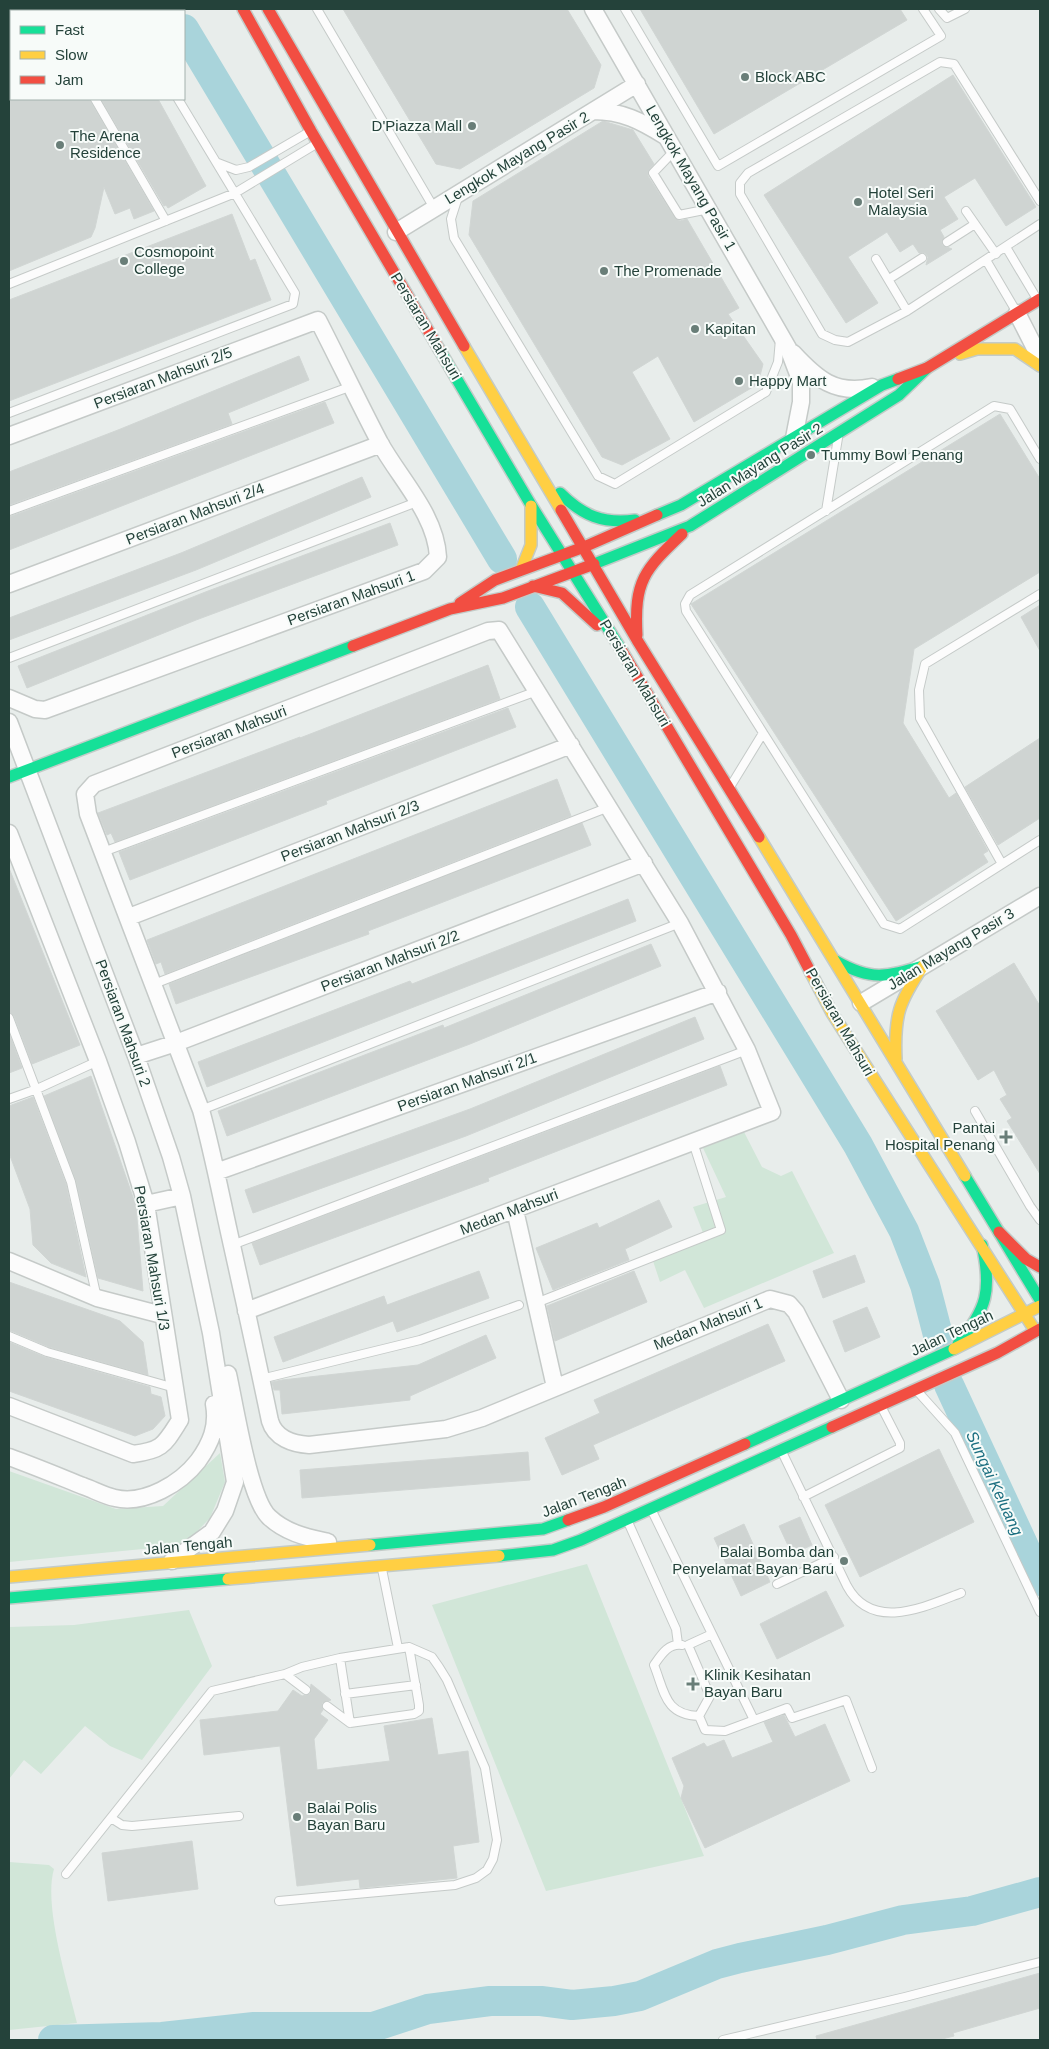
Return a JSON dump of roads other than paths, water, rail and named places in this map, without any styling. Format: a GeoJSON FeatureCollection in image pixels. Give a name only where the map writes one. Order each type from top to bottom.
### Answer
{"type":"FeatureCollection","features":[{"type":"Feature","properties":{"kind":"street","name":"Persiaran Mahsuri"},"geometry":{"type":"LineString","coordinates":[[243,9],[313,135],[531,505],[623,653],[803,959],[832,1013],[1025,1315],[1038,1330]]}},
{"type":"Feature","properties":{"kind":"street","name":"Persiaran Mahsuri"},"geometry":{"type":"LineString","coordinates":[[268,9],[396,232],[638,640],[836,961],[853,1003],[897,1066],[1040,1300]]}},
{"type":"Feature","properties":{"kind":"street","name":"Lengkok Mayang Pasir 1"},"geometry":{"type":"LineString","coordinates":[[593,9],[784,341],[801,382],[801,402],[794,438]]}},
{"type":"Feature","properties":{"kind":"street","name":"Lengkok Mayang Pasir 2"},"geometry":{"type":"LineString","coordinates":[[396,232],[637,84]]}},
{"type":"Feature","properties":{"kind":"street"},"geometry":{"type":"LineString","coordinates":[[594,111],[620,113],[634,117],[672,144]]}},
{"type":"Feature","properties":{"kind":"street","name":"Jalan Mayang Pasir 2"},"geometry":{"type":"LineString","coordinates":[[573,570],[690,526],[899,395],[927,368],[1039,299]]}},
{"type":"Feature","properties":{"kind":"street"},"geometry":{"type":"LineString","coordinates":[[1017,313],[1040,358]]}},
{"type":"Feature","properties":{"kind":"street","name":"Persiaran Mahsuri 1"},"geometry":{"type":"LineString","coordinates":[[9,698],[35,709],[45,710],[424,571],[438,557],[437,540],[417,502],[381,444],[318,320]]}},
{"type":"Feature","properties":{"kind":"street","name":"Persiaran Mahsuri 2/5"},"geometry":{"type":"LineString","coordinates":[[9,436],[318,320]]}},
{"type":"Feature","properties":{"kind":"street","name":"Lengkok Mayang Pasir 1"},"geometry":{"type":"LineString","coordinates":[[784,341],[806,367],[838,389],[856,391],[882,385]]}},
{"type":"Feature","properties":{"kind":"street"},"geometry":{"type":"LineString","coordinates":[[941,359],[977,349],[1015,349],[1040,366]]}},
{"type":"Feature","properties":{"kind":"street","name":"Jalan Mayang Pasir 2"},"geometry":{"type":"LineString","coordinates":[[562,554],[658,517],[882,385],[927,368]]}},
{"type":"Feature","properties":{"kind":"street","name":"Persiaran Mahsuri 2/4"},"geometry":{"type":"LineString","coordinates":[[9,584],[381,444]]}},
{"type":"Feature","properties":{"kind":"street"},"geometry":{"type":"LineString","coordinates":[[539,473],[575,509],[599,521],[620,523],[658,517]]}},
{"type":"Feature","properties":{"kind":"street"},"geometry":{"type":"LineString","coordinates":[[521,570],[531,545],[531,505]]}},
{"type":"Feature","properties":{"kind":"street"},"geometry":{"type":"LineString","coordinates":[[638,640],[635,604],[640,582],[657,558],[690,526]]}},
{"type":"Feature","properties":{"kind":"street"},"geometry":{"type":"LineString","coordinates":[[450,609],[495,580],[562,554]]}},
{"type":"Feature","properties":{"kind":"street"},"geometry":{"type":"LineString","coordinates":[[9,777],[450,609],[494,601],[573,570]]}},
{"type":"Feature","properties":{"kind":"street"},"geometry":{"type":"LineString","coordinates":[[533,586],[554,590],[568,597],[623,653]]}},
{"type":"Feature","properties":{"kind":"street","name":"Persiaran Mahsuri"},"geometry":{"type":"LineString","coordinates":[[103,852],[88,814],[85,794],[94,784],[488,630],[499,630],[538,690]]}},
{"type":"Feature","properties":{"kind":"street"},"geometry":{"type":"LineString","coordinates":[[538,690],[680,923],[747,1050]]}},
{"type":"Feature","properties":{"kind":"street","name":"Persiaran Mahsuri 2"},"geometry":{"type":"LineString","coordinates":[[9,722],[136,1056],[182,1196],[211,1333]]}},
{"type":"Feature","properties":{"kind":"street","name":"Persiaran Mahsuri 2/3"},"geometry":{"type":"LineString","coordinates":[[129,917],[571,744]]}},
{"type":"Feature","properties":{"kind":"street","name":"Persiaran Mahsuri 1/3"},"geometry":{"type":"LineString","coordinates":[[9,833],[13,838],[98,1061],[146,1204],[180,1420],[168,1439],[154,1451],[133,1454],[9,1406]]}},
{"type":"Feature","properties":{"kind":"street"},"geometry":{"type":"LineString","coordinates":[[103,852],[201,1110],[261,1379]]}},
{"type":"Feature","properties":{"kind":"street","name":"Persiaran Mahsuri 2/2"},"geometry":{"type":"LineString","coordinates":[[136,1056],[176,1043],[644,863]]}},
{"type":"Feature","properties":{"kind":"street","name":"Jalan Mayang Pasir 3"},"geometry":{"type":"LineString","coordinates":[[853,1003],[995,926],[1040,896]]}},
{"type":"Feature","properties":{"kind":"street"},"geometry":{"type":"LineString","coordinates":[[803,959],[824,977],[836,994]]}},
{"type":"Feature","properties":{"kind":"street"},"geometry":{"type":"LineString","coordinates":[[836,961],[855,972],[870,977],[889,976],[923,966]]}},
{"type":"Feature","properties":{"kind":"street"},"geometry":{"type":"LineString","coordinates":[[897,1066],[894,1030],[896,1013],[901,998],[923,966]]}},
{"type":"Feature","properties":{"kind":"street","name":"Persiaran Mahsuri 2/1"},"geometry":{"type":"LineString","coordinates":[[216,1172],[718,992]]}},
{"type":"Feature","properties":{"kind":"street"},"geometry":{"type":"LineString","coordinates":[[853,1003],[856,1024]]}},
{"type":"Feature","properties":{"kind":"street"},"geometry":{"type":"LineString","coordinates":[[868,1047],[889,1086],[894,1112]]}},
{"type":"Feature","properties":{"kind":"street","name":"Medan Mahsuri"},"geometry":{"type":"LineString","coordinates":[[246,1311],[772,1112],[747,1050]]}},
{"type":"Feature","properties":{"kind":"street"},"geometry":{"type":"LineString","coordinates":[[146,1204],[182,1196]]}},
{"type":"Feature","properties":{"kind":"street"},"geometry":{"type":"LineString","coordinates":[[515,1210],[555,1387]]}},
{"type":"Feature","properties":{"kind":"street"},"geometry":{"type":"LineString","coordinates":[[999,1232],[1026,1259],[1040,1267]]}},
{"type":"Feature","properties":{"kind":"street"},"geometry":{"type":"LineString","coordinates":[[953,1350],[982,1314],[988,1292],[989,1274],[982,1245]]}},
{"type":"Feature","properties":{"kind":"street"},"geometry":{"type":"LineString","coordinates":[[9,1261],[97,1298],[162,1315]]}},
{"type":"Feature","properties":{"kind":"street","name":"Medan Mahsuri 1"},"geometry":{"type":"LineString","coordinates":[[261,1379],[274,1431],[292,1443],[309,1445],[446,1429],[482,1418],[770,1299],[789,1304],[796,1312],[841,1400]]}},
{"type":"Feature","properties":{"kind":"street","name":"Jalan Tengah"},"geometry":{"type":"LineString","coordinates":[[9,1598],[382,1567],[553,1550],[627,1520],[780,1450],[953,1350],[1040,1306]]}},
{"type":"Feature","properties":{"kind":"street","name":"Jalan Tengah"},"geometry":{"type":"LineString","coordinates":[[9,1577],[522,1533],[562,1523],[604,1507],[841,1400],[916,1390],[997,1353],[1038,1330]]}},
{"type":"Feature","properties":{"kind":"street"},"geometry":{"type":"LineString","coordinates":[[9,1457],[116,1498],[144,1497],[169,1487],[191,1470],[214,1434],[216,1414],[207,1367],[211,1333]]}},
{"type":"Feature","properties":{"kind":"street"},"geometry":{"type":"LineString","coordinates":[[211,1333],[226,1369],[252,1483],[258,1501],[268,1516],[282,1527],[297,1535],[358,1547]]}},
{"type":"Feature","properties":{"kind":"street"},"geometry":{"type":"LineString","coordinates":[[170,1563],[212,1532],[225,1511],[235,1482],[211,1333]]}},
{"type":"Feature","properties":{"kind":"lane"},"geometry":{"type":"LineString","coordinates":[[317,9],[434,208]]}},
{"type":"Feature","properties":{"kind":"lane"},"geometry":{"type":"LineString","coordinates":[[625,9],[718,166],[940,36],[923,9]]}},
{"type":"Feature","properties":{"kind":"lane"},"geometry":{"type":"LineString","coordinates":[[939,9],[947,18],[965,9]]}},
{"type":"Feature","properties":{"kind":"lane"},"geometry":{"type":"LineString","coordinates":[[1040,201],[954,64],[940,62],[748,173],[740,184],[740,194],[822,334],[834,340],[848,342],[907,311],[1040,224]]}},
{"type":"Feature","properties":{"kind":"lane"},"geometry":{"type":"LineString","coordinates":[[96,100],[166,221]]}},
{"type":"Feature","properties":{"kind":"lane"},"geometry":{"type":"LineString","coordinates":[[9,413],[293,304],[294,292],[179,100]]}},
{"type":"Feature","properties":{"kind":"lane"},"geometry":{"type":"LineString","coordinates":[[217,163],[236,170],[249,167],[278,150],[313,135]]}},
{"type":"Feature","properties":{"kind":"lane"},"geometry":{"type":"LineString","coordinates":[[9,284],[235,193],[284,164],[313,135]]}},
{"type":"Feature","properties":{"kind":"lane"},"geometry":{"type":"LineString","coordinates":[[672,144],[653,173],[678,215],[709,209]]}},
{"type":"Feature","properties":{"kind":"lane"},"geometry":{"type":"LineString","coordinates":[[459,193],[451,219],[454,238],[598,476],[615,484],[766,392],[784,341]]}},
{"type":"Feature","properties":{"kind":"lane"},"geometry":{"type":"LineString","coordinates":[[966,211],[996,254]]}},
{"type":"Feature","properties":{"kind":"lane"},"geometry":{"type":"LineString","coordinates":[[948,242],[975,224]]}},
{"type":"Feature","properties":{"kind":"lane"},"geometry":{"type":"LineString","coordinates":[[1006,247],[1039,299]]}},
{"type":"Feature","properties":{"kind":"lane"},"geometry":{"type":"LineString","coordinates":[[876,258],[907,311]]}},
{"type":"Feature","properties":{"kind":"lane"},"geometry":{"type":"LineString","coordinates":[[889,279],[922,258]]}},
{"type":"Feature","properties":{"kind":"lane"},"geometry":{"type":"LineString","coordinates":[[986,260],[1017,313]]}},
{"type":"Feature","properties":{"kind":"lane"},"geometry":{"type":"LineString","coordinates":[[9,511],[352,386]]}},
{"type":"Feature","properties":{"kind":"lane"},"geometry":{"type":"LineString","coordinates":[[1040,459],[1010,409],[994,406],[690,595],[685,604],[686,611],[884,924],[900,929],[1040,840]]}},
{"type":"Feature","properties":{"kind":"lane"},"geometry":{"type":"LineString","coordinates":[[826,511],[839,434]]}},
{"type":"Feature","properties":{"kind":"lane"},"geometry":{"type":"LineString","coordinates":[[9,658],[417,502]]}},
{"type":"Feature","properties":{"kind":"lane"},"geometry":{"type":"LineString","coordinates":[[1002,864],[920,718],[919,690],[925,664],[1040,594]]}},
{"type":"Feature","properties":{"kind":"lane"},"geometry":{"type":"LineString","coordinates":[[103,852],[538,690]]}},
{"type":"Feature","properties":{"kind":"lane"},"geometry":{"type":"LineString","coordinates":[[729,788],[763,733]]}},
{"type":"Feature","properties":{"kind":"lane"},"geometry":{"type":"LineString","coordinates":[[154,984],[609,807]]}},
{"type":"Feature","properties":{"kind":"lane"},"geometry":{"type":"LineString","coordinates":[[201,1110],[680,923]]}},
{"type":"Feature","properties":{"kind":"lane"},"geometry":{"type":"LineString","coordinates":[[9,1018],[71,1182],[97,1298]]}},
{"type":"Feature","properties":{"kind":"lane"},"geometry":{"type":"LineString","coordinates":[[232,1245],[747,1050]]}},
{"type":"Feature","properties":{"kind":"lane"},"geometry":{"type":"LineString","coordinates":[[9,1099],[37,1089],[98,1061]]}},
{"type":"Feature","properties":{"kind":"lane"},"geometry":{"type":"LineString","coordinates":[[975,1111],[1040,1220]]}},
{"type":"Feature","properties":{"kind":"lane"},"geometry":{"type":"LineString","coordinates":[[536,1303],[721,1230],[693,1142]]}},
{"type":"Feature","properties":{"kind":"lane"},"geometry":{"type":"LineString","coordinates":[[261,1379],[420,1340],[519,1306]]}},
{"type":"Feature","properties":{"kind":"lane"},"geometry":{"type":"LineString","coordinates":[[9,1336],[47,1352],[175,1388]]}},
{"type":"Feature","properties":{"kind":"lane"},"geometry":{"type":"LineString","coordinates":[[916,1390],[954,1433],[1040,1612]]}},
{"type":"Feature","properties":{"kind":"lane"},"geometry":{"type":"LineString","coordinates":[[803,1497],[900,1448],[900,1442],[876,1396]]}},
{"type":"Feature","properties":{"kind":"lane"},"geometry":{"type":"LineString","coordinates":[[780,1450],[852,1597],[863,1606],[874,1611],[894,1613],[916,1610],[961,1593]]}},
{"type":"Feature","properties":{"kind":"lane"},"geometry":{"type":"LineString","coordinates":[[651,1509],[754,1720]]}},
{"type":"Feature","properties":{"kind":"lane"},"geometry":{"type":"LineString","coordinates":[[627,1520],[676,1628],[678,1644]]}},
{"type":"Feature","properties":{"kind":"lane"},"geometry":{"type":"LineString","coordinates":[[777,1584],[834,1557]]}},
{"type":"Feature","properties":{"kind":"lane"},"geometry":{"type":"LineString","coordinates":[[382,1567],[398,1648]]}},
{"type":"Feature","properties":{"kind":"lane"},"geometry":{"type":"LineString","coordinates":[[699,1716],[684,1716],[672,1709],[654,1665],[663,1651],[678,1644],[688,1645],[712,1634]]}},
{"type":"Feature","properties":{"kind":"lane"},"geometry":{"type":"LineString","coordinates":[[688,1645],[710,1696],[699,1716]]}},
{"type":"Feature","properties":{"kind":"lane"},"geometry":{"type":"LineString","coordinates":[[327,1706],[350,1723],[414,1714],[419,1711],[409,1647]]}},
{"type":"Feature","properties":{"kind":"lane"},"geometry":{"type":"LineString","coordinates":[[66,1874],[207,1695],[217,1689],[285,1674],[302,1667],[340,1658],[398,1648],[409,1647],[432,1657],[451,1688],[485,1768],[497,1840],[487,1870],[476,1878],[455,1885],[279,1901]]}},
{"type":"Feature","properties":{"kind":"lane"},"geometry":{"type":"LineString","coordinates":[[340,1658],[350,1723]]}},
{"type":"Feature","properties":{"kind":"lane"},"geometry":{"type":"LineString","coordinates":[[285,1674],[306,1690]]}},
{"type":"Feature","properties":{"kind":"lane"},"geometry":{"type":"LineString","coordinates":[[345,1694],[416,1685]]}},
{"type":"Feature","properties":{"kind":"lane"},"geometry":{"type":"LineString","coordinates":[[699,1716],[705,1730],[726,1731],[787,1708],[792,1718],[846,1700],[872,1768]]}},
{"type":"Feature","properties":{"kind":"lane"},"geometry":{"type":"LineString","coordinates":[[111,1818],[122,1825],[132,1826],[239,1816]]}},
{"type":"Feature","properties":{"kind":"lane"},"geometry":{"type":"LineString","coordinates":[[723,2040],[905,1997],[1040,1962]]}},
{"type":"Feature","properties":{"kind":"waterway"},"geometry":{"type":"LineString","coordinates":[[185,31],[502,559]]}},
{"type":"Feature","properties":{"kind":"waterway"},"geometry":{"type":"LineString","coordinates":[[530,607],[858,1145],[904,1231],[925,1285],[938,1335]]}},
{"type":"Feature","properties":{"kind":"waterway","name":"Sungai Keluang"},"geometry":{"type":"LineString","coordinates":[[949,1385],[1040,1581]]}},
{"type":"Feature","properties":{"kind":"waterway"},"geometry":{"type":"LineString","coordinates":[[53,2040],[162,2037],[254,2027],[373,2027],[428,2009],[490,2001],[541,2001],[572,2005],[614,2001],[640,1996],[717,1964],[740,1958],[827,1940],[903,1920],[972,1911],[1040,1892]]}},
{"type":"Feature","properties":{"kind":"place","name":"Block ABC"},"geometry":{"type":"Point","coordinates":[745,77]}},
{"type":"Feature","properties":{"kind":"place","name":"D'Piazza Mall"},"geometry":{"type":"Point","coordinates":[472,126]}},
{"type":"Feature","properties":{"kind":"place","name":"The Arena Residence"},"geometry":{"type":"Point","coordinates":[60,145]}},
{"type":"Feature","properties":{"kind":"place","name":"Hotel Seri Malaysia"},"geometry":{"type":"Point","coordinates":[858,202]}},
{"type":"Feature","properties":{"kind":"place","name":"Cosmopoint College"},"geometry":{"type":"Point","coordinates":[124,261]}},
{"type":"Feature","properties":{"kind":"place","name":"The Promenade"},"geometry":{"type":"Point","coordinates":[604,271]}},
{"type":"Feature","properties":{"kind":"place","name":"Kapitan"},"geometry":{"type":"Point","coordinates":[695,329]}},
{"type":"Feature","properties":{"kind":"place","name":"Happy Mart"},"geometry":{"type":"Point","coordinates":[739,381]}},
{"type":"Feature","properties":{"kind":"place","name":"Tummy Bowl Penang"},"geometry":{"type":"Point","coordinates":[811,455]}},
{"type":"Feature","properties":{"kind":"place","name":"Pantai Hospital Penang"},"geometry":{"type":"Point","coordinates":[1006,1137]}},
{"type":"Feature","properties":{"kind":"place","name":"Balai Bomba dan Penyelamat Bayan Baru"},"geometry":{"type":"Point","coordinates":[844,1561]}},
{"type":"Feature","properties":{"kind":"place","name":"Klinik Kesihatan Bayan Baru"},"geometry":{"type":"Point","coordinates":[693,1684]}},
{"type":"Feature","properties":{"kind":"place","name":"Balai Polis Bayan Baru"},"geometry":{"type":"Point","coordinates":[297,1817]}}]}
